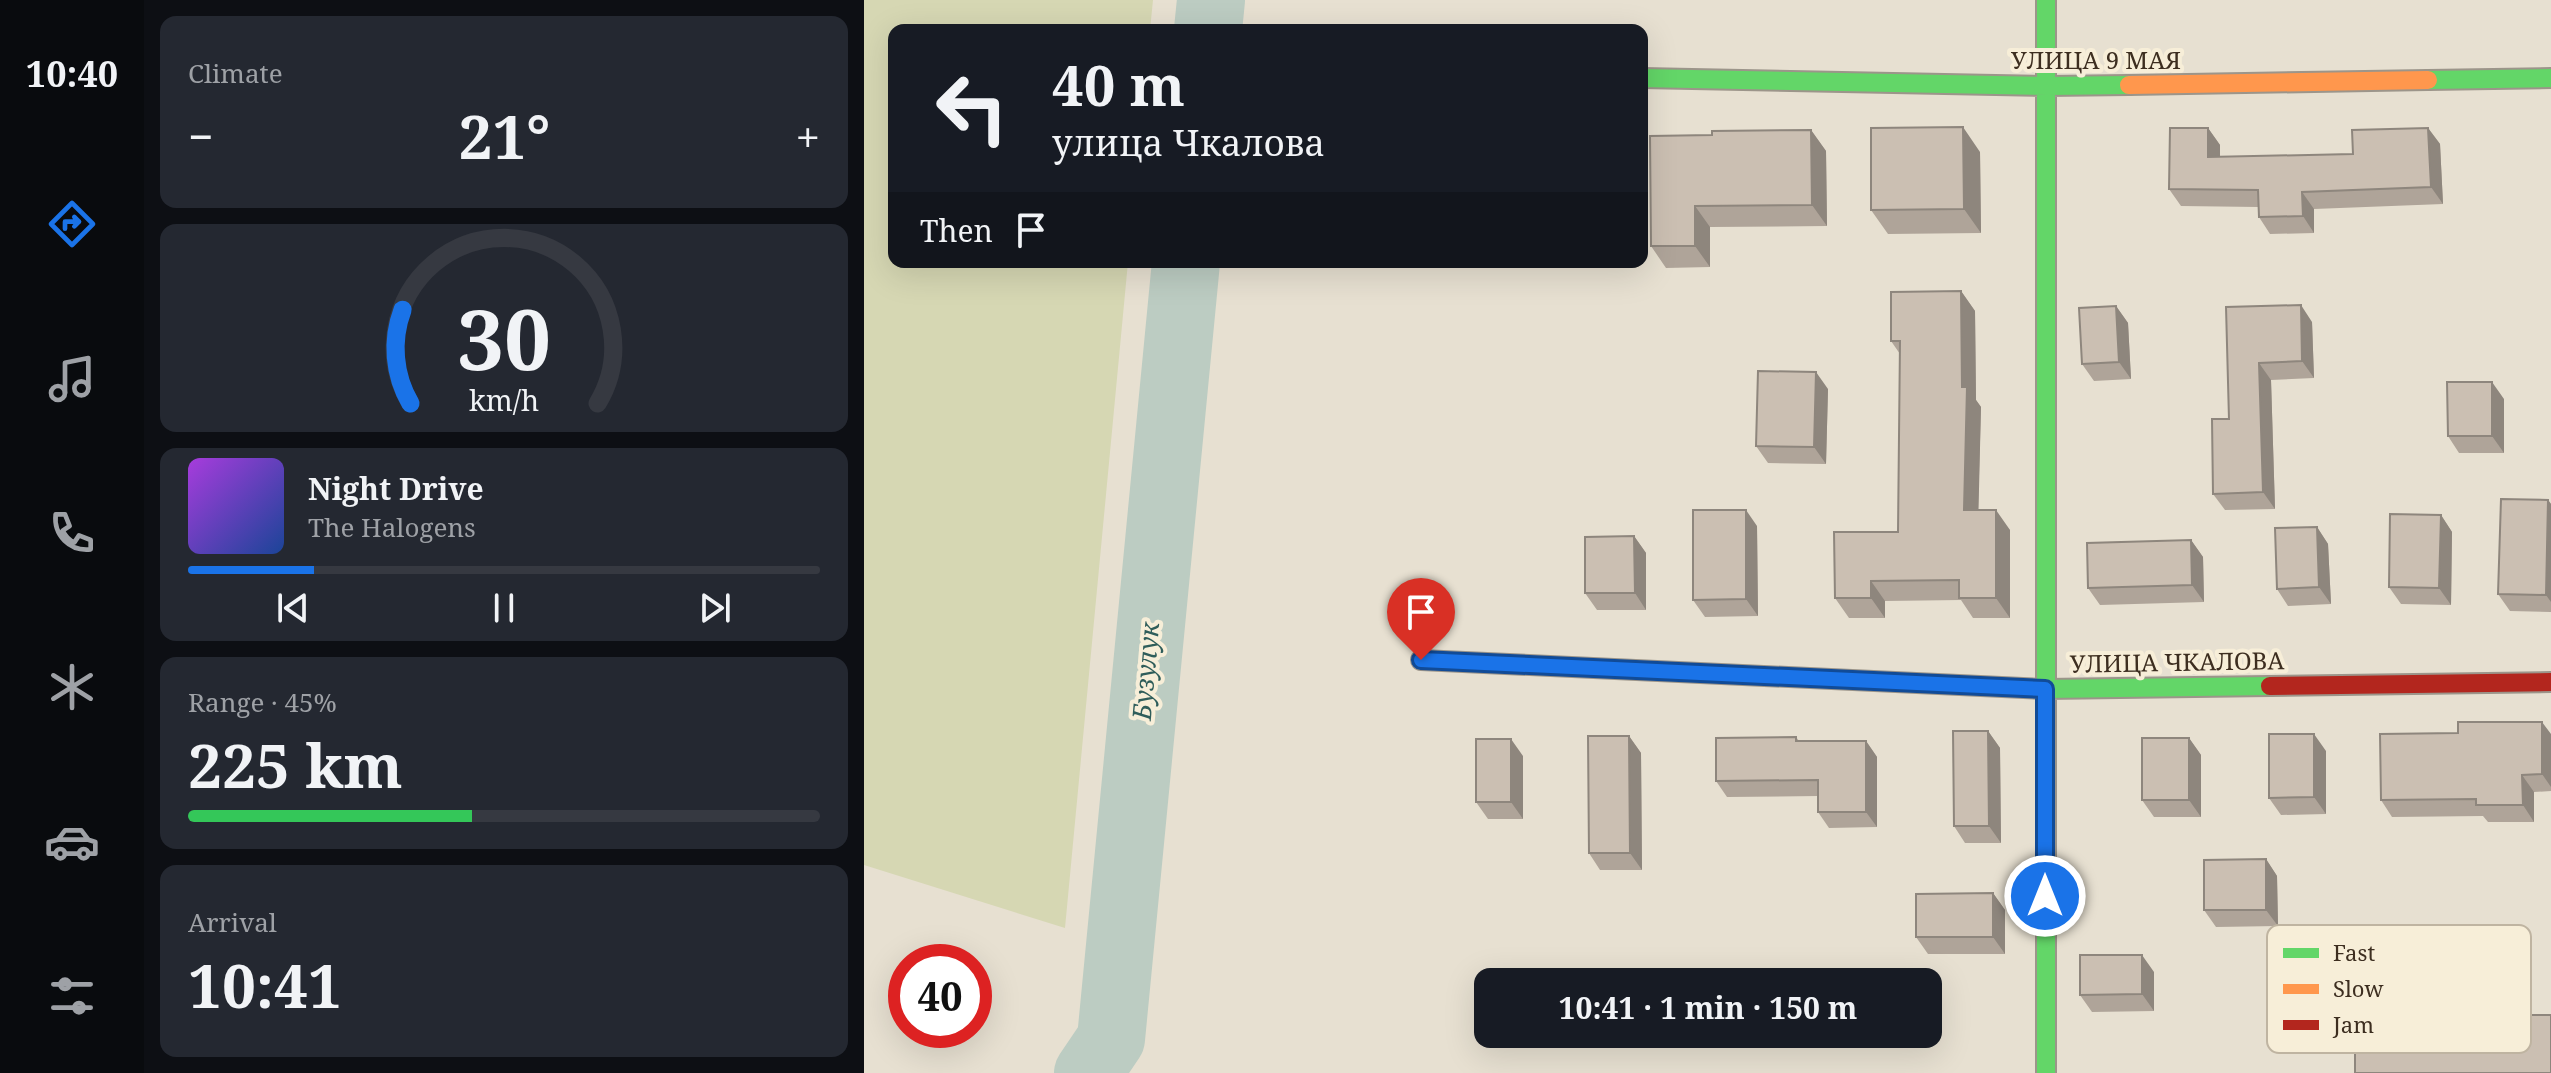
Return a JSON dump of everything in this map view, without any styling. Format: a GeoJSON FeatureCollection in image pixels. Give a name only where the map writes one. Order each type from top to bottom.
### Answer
{"type":"FeatureCollection","features":[{"type":"Feature","properties":{"kind":"street"},"geometry":{"type":"LineString","coordinates":[[2046,0],[2046,1073]]}},
{"type":"Feature","properties":{"kind":"street","name":"УЛИЦА 9 МАЯ"},"geometry":{"type":"LineString","coordinates":[[1648,78],[2047,86],[2551,78]]}},
{"type":"Feature","properties":{"kind":"street","name":"УЛИЦА ЧКАЛОВА"},"geometry":{"type":"LineString","coordinates":[[1421,660],[2045,689],[2551,682]]}},
{"type":"Feature","properties":{"kind":"green space"},"geometry":{"type":"Polygon","coordinates":[[[864,0],[1153,0],[1151,24],[888,24],[888,268],[1127,268],[1065,928],[864,865],[864,0]]]}},
{"type":"Feature","properties":{"kind":"building"},"geometry":{"type":"Polygon","coordinates":[[[1963,127],[1964,209],[1871,210],[1871,128],[1963,127]]]}},
{"type":"Feature","properties":{"kind":"building"},"geometry":{"type":"Polygon","coordinates":[[[2170,128],[2208,128],[2208,157],[2353,154],[2352,130],[2428,128],[2431,187],[2302,192],[2303,216],[2259,217],[2258,190],[2169,189],[2170,128]]]}},
{"type":"Feature","properties":{"kind":"building"},"geometry":{"type":"Polygon","coordinates":[[[1811,130],[1812,205],[1695,206],[1695,246],[1651,246],[1650,136],[1712,135],[1712,131],[1811,130]]]}},
{"type":"Feature","properties":{"kind":"building"},"geometry":{"type":"Polygon","coordinates":[[[1961,291],[1962,387],[1967,387],[1964,510],[1996,510],[1996,598],[1959,598],[1959,580],[1871,581],[1871,598],[1835,598],[1834,532],[1898,532],[1900,341],[1891,341],[1891,292],[1961,291]]]}},
{"type":"Feature","properties":{"kind":"building"},"geometry":{"type":"Polygon","coordinates":[[[2301,305],[2302,361],[2259,363],[2263,492],[2213,494],[2212,419],[2229,419],[2226,307],[2301,305]]]}},
{"type":"Feature","properties":{"kind":"building"},"geometry":{"type":"Polygon","coordinates":[[[2116,306],[2119,362],[2082,364],[2079,308],[2116,306]]]}},
{"type":"Feature","properties":{"kind":"building"},"geometry":{"type":"Polygon","coordinates":[[[1758,371],[1816,372],[1814,447],[1756,446],[1758,371]]]}},
{"type":"Feature","properties":{"kind":"building"},"geometry":{"type":"Polygon","coordinates":[[[2447,382],[2492,382],[2492,436],[2448,436],[2447,382]]]}},
{"type":"Feature","properties":{"kind":"building"},"geometry":{"type":"Polygon","coordinates":[[[2501,499],[2548,500],[2546,595],[2498,594],[2501,499]]]}},
{"type":"Feature","properties":{"kind":"building"},"geometry":{"type":"Polygon","coordinates":[[[1693,510],[1746,510],[1746,599],[1693,600],[1693,510]]]}},
{"type":"Feature","properties":{"kind":"building"},"geometry":{"type":"Polygon","coordinates":[[[2390,514],[2441,515],[2439,588],[2389,587],[2390,514]]]}},
{"type":"Feature","properties":{"kind":"building"},"geometry":{"type":"Polygon","coordinates":[[[2317,527],[2319,587],[2277,589],[2275,528],[2317,527]]]}},
{"type":"Feature","properties":{"kind":"building"},"geometry":{"type":"Polygon","coordinates":[[[1634,536],[1635,593],[1585,593],[1585,537],[1634,536]]]}},
{"type":"Feature","properties":{"kind":"building"},"geometry":{"type":"Polygon","coordinates":[[[2191,540],[2192,585],[2088,588],[2087,543],[2191,540]]]}},
{"type":"Feature","properties":{"kind":"building"},"geometry":{"type":"Polygon","coordinates":[[[2458,722],[2542,722],[2542,774],[2522,775],[2523,805],[2476,805],[2476,799],[2381,800],[2380,734],[2458,733],[2458,722]]]}},
{"type":"Feature","properties":{"kind":"building"},"geometry":{"type":"Polygon","coordinates":[[[1953,731],[1988,731],[1989,826],[1954,826],[1953,731]]]}},
{"type":"Feature","properties":{"kind":"building"},"geometry":{"type":"Polygon","coordinates":[[[2269,734],[2314,734],[2314,797],[2269,798],[2269,734]]]}},
{"type":"Feature","properties":{"kind":"building"},"geometry":{"type":"Polygon","coordinates":[[[1588,736],[1629,736],[1630,853],[1589,853],[1588,736]]]}},
{"type":"Feature","properties":{"kind":"building"},"geometry":{"type":"Polygon","coordinates":[[[1796,737],[1796,741],[1866,741],[1866,812],[1818,812],[1818,780],[1716,781],[1716,738],[1796,737]]]}},
{"type":"Feature","properties":{"kind":"building"},"geometry":{"type":"Polygon","coordinates":[[[2142,738],[2189,738],[2189,800],[2142,800],[2142,738]]]}},
{"type":"Feature","properties":{"kind":"building"},"geometry":{"type":"Polygon","coordinates":[[[1476,739],[1511,739],[1511,802],[1476,802],[1476,739]]]}},
{"type":"Feature","properties":{"kind":"building"},"geometry":{"type":"Polygon","coordinates":[[[2266,859],[2266,910],[2204,910],[2204,860],[2266,859]]]}},
{"type":"Feature","properties":{"kind":"building"},"geometry":{"type":"Polygon","coordinates":[[[1993,893],[1993,937],[1916,937],[1916,894],[1993,893]]]}},
{"type":"Feature","properties":{"kind":"building"},"geometry":{"type":"Polygon","coordinates":[[[2080,955],[2142,955],[2142,994],[2080,995],[2080,955]]]}},
{"type":"Feature","properties":{"kind":"building"},"geometry":{"type":"Polygon","coordinates":[[[2531,1015],[2551,1015],[2551,1073],[2355,1073],[2355,1053],[2531,1053],[2531,1015]]]}},
{"type":"Feature","properties":{"kind":"waterway","name":"Бузулук"},"geometry":{"type":"LineString","coordinates":[[1209,24],[1211,0]]}},
{"type":"Feature","properties":{"kind":"waterway","name":"Бузулук"},"geometry":{"type":"LineString","coordinates":[[1088,1073],[1111,1039],[1185,268]]}},
{"type":"Feature","properties":{"kind":"traffic: fast"},"geometry":{"type":"LineString","coordinates":[[2046,0],[2046,1073]]}},
{"type":"Feature","properties":{"kind":"traffic: fast"},"geometry":{"type":"LineString","coordinates":[[1648,78],[2129,85]]}},
{"type":"Feature","properties":{"kind":"traffic: fast"},"geometry":{"type":"LineString","coordinates":[[2428,80],[2551,78]]}},
{"type":"Feature","properties":{"kind":"traffic: fast"},"geometry":{"type":"LineString","coordinates":[[1421,660],[2045,689],[2270,686]]}},
{"type":"Feature","properties":{"kind":"traffic: slow"},"geometry":{"type":"LineString","coordinates":[[2129,85],[2428,80]]}},
{"type":"Feature","properties":{"kind":"traffic: jam"},"geometry":{"type":"LineString","coordinates":[[2270,686],[2551,682]]}},
{"type":"Feature","properties":{"kind":"route"},"geometry":{"type":"LineString","coordinates":[[1421,660],[2045,689],[2045,896]]}}]}
